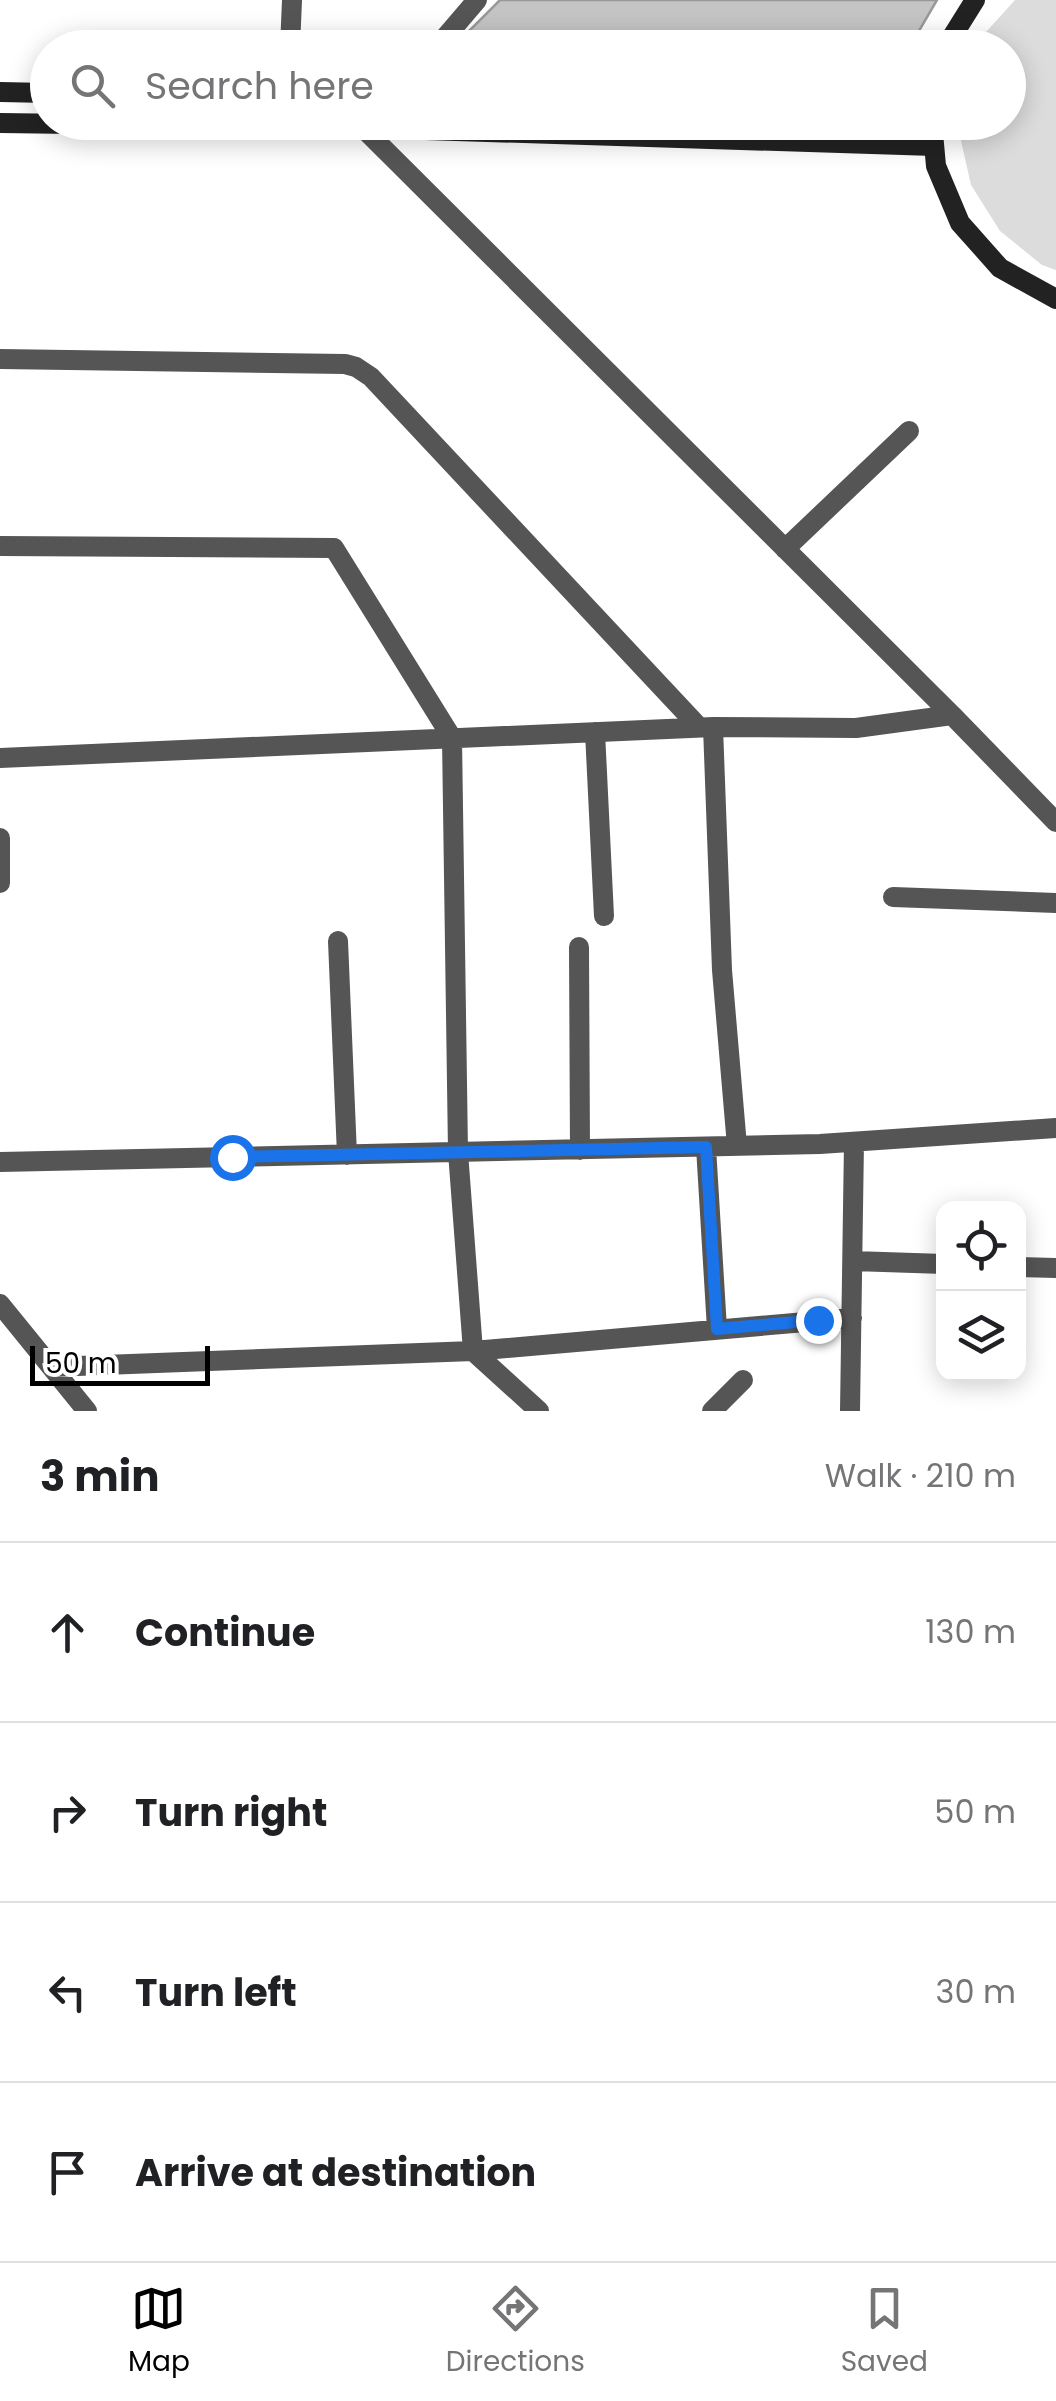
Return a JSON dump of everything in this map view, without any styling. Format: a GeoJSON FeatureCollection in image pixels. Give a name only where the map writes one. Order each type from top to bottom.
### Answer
{"type":"FeatureCollection","features":[{"type":"Feature","properties":{"kind":"main road"},"geometry":{"type":"LineString","coordinates":[[957,30],[975,0]]}},
{"type":"Feature","properties":{"kind":"main road"},"geometry":{"type":"LineString","coordinates":[[0,92],[30,93]]}},
{"type":"Feature","properties":{"kind":"main road"},"geometry":{"type":"LineString","coordinates":[[0,123],[30,123]]}},
{"type":"Feature","properties":{"kind":"main road"},"geometry":{"type":"LineString","coordinates":[[772,140],[934,146]]}},
{"type":"Feature","properties":{"kind":"main road"},"geometry":{"type":"LineString","coordinates":[[934,140],[936,166],[960,223],[1000,268],[1056,299]]}},
{"type":"Feature","properties":{"kind":"street"},"geometry":{"type":"LineString","coordinates":[[291,30],[292,0]]}},
{"type":"Feature","properties":{"kind":"street"},"geometry":{"type":"LineString","coordinates":[[452,30],[478,0]]}},
{"type":"Feature","properties":{"kind":"street"},"geometry":{"type":"LineString","coordinates":[[381,140],[1056,822]]}},
{"type":"Feature","properties":{"kind":"street"},"geometry":{"type":"LineString","coordinates":[[0,359],[356,367],[372,378],[706,727],[737,1146]]}},
{"type":"Feature","properties":{"kind":"street"},"geometry":{"type":"LineString","coordinates":[[785,548],[908,431]]}},
{"type":"Feature","properties":{"kind":"street"},"geometry":{"type":"LineString","coordinates":[[0,546],[334,548],[452,738],[458,1152],[473,1350],[539,1411]]}},
{"type":"Feature","properties":{"kind":"street"},"geometry":{"type":"LineString","coordinates":[[0,758],[706,727],[856,728],[952,715]]}},
{"type":"Feature","properties":{"kind":"street"},"geometry":{"type":"LineString","coordinates":[[595,732],[604,916]]}},
{"type":"Feature","properties":{"kind":"street"},"geometry":{"type":"LineString","coordinates":[[0,838],[0,884]]}},
{"type":"Feature","properties":{"kind":"street"},"geometry":{"type":"LineString","coordinates":[[892,897],[1056,903]]}},
{"type":"Feature","properties":{"kind":"street"},"geometry":{"type":"LineString","coordinates":[[338,941],[347,1155]]}},
{"type":"Feature","properties":{"kind":"street"},"geometry":{"type":"LineString","coordinates":[[579,948],[580,1150]]}},
{"type":"Feature","properties":{"kind":"street"},"geometry":{"type":"LineString","coordinates":[[0,1162],[706,1147],[854,1142],[1056,1128]]}},
{"type":"Feature","properties":{"kind":"street"},"geometry":{"type":"LineString","coordinates":[[850,1411],[854,1142]]}},
{"type":"Feature","properties":{"kind":"street"},"geometry":{"type":"LineString","coordinates":[[706,1147],[717,1329]]}},
{"type":"Feature","properties":{"kind":"street"},"geometry":{"type":"LineString","coordinates":[[853,1261],[936,1264]]}},
{"type":"Feature","properties":{"kind":"street"},"geometry":{"type":"LineString","coordinates":[[1026,1267],[1056,1268]]}},
{"type":"Feature","properties":{"kind":"street"},"geometry":{"type":"LineString","coordinates":[[0,1304],[87,1411]]}},
{"type":"Feature","properties":{"kind":"street"},"geometry":{"type":"LineString","coordinates":[[51,1366],[473,1350],[852,1318]]}},
{"type":"Feature","properties":{"kind":"street"},"geometry":{"type":"LineString","coordinates":[[712,1411],[742,1380]]}},
{"type":"Feature","properties":{"kind":"shaded area"},"geometry":{"type":"Polygon","coordinates":[[[1015,0],[1056,0],[1056,270],[1042,265],[1000,231],[971,185],[961,140],[1026,140],[1026,30],[988,30],[1015,0]]]}},
{"type":"Feature","properties":{"kind":"building"},"geometry":{"type":"Polygon","coordinates":[[[500,0],[937,0],[920,30],[470,30],[500,0]]]}},
{"type":"Feature","properties":{"kind":"route"},"geometry":{"type":"LineString","coordinates":[[232,1157],[706,1147],[717,1329],[818,1320]]}}]}
